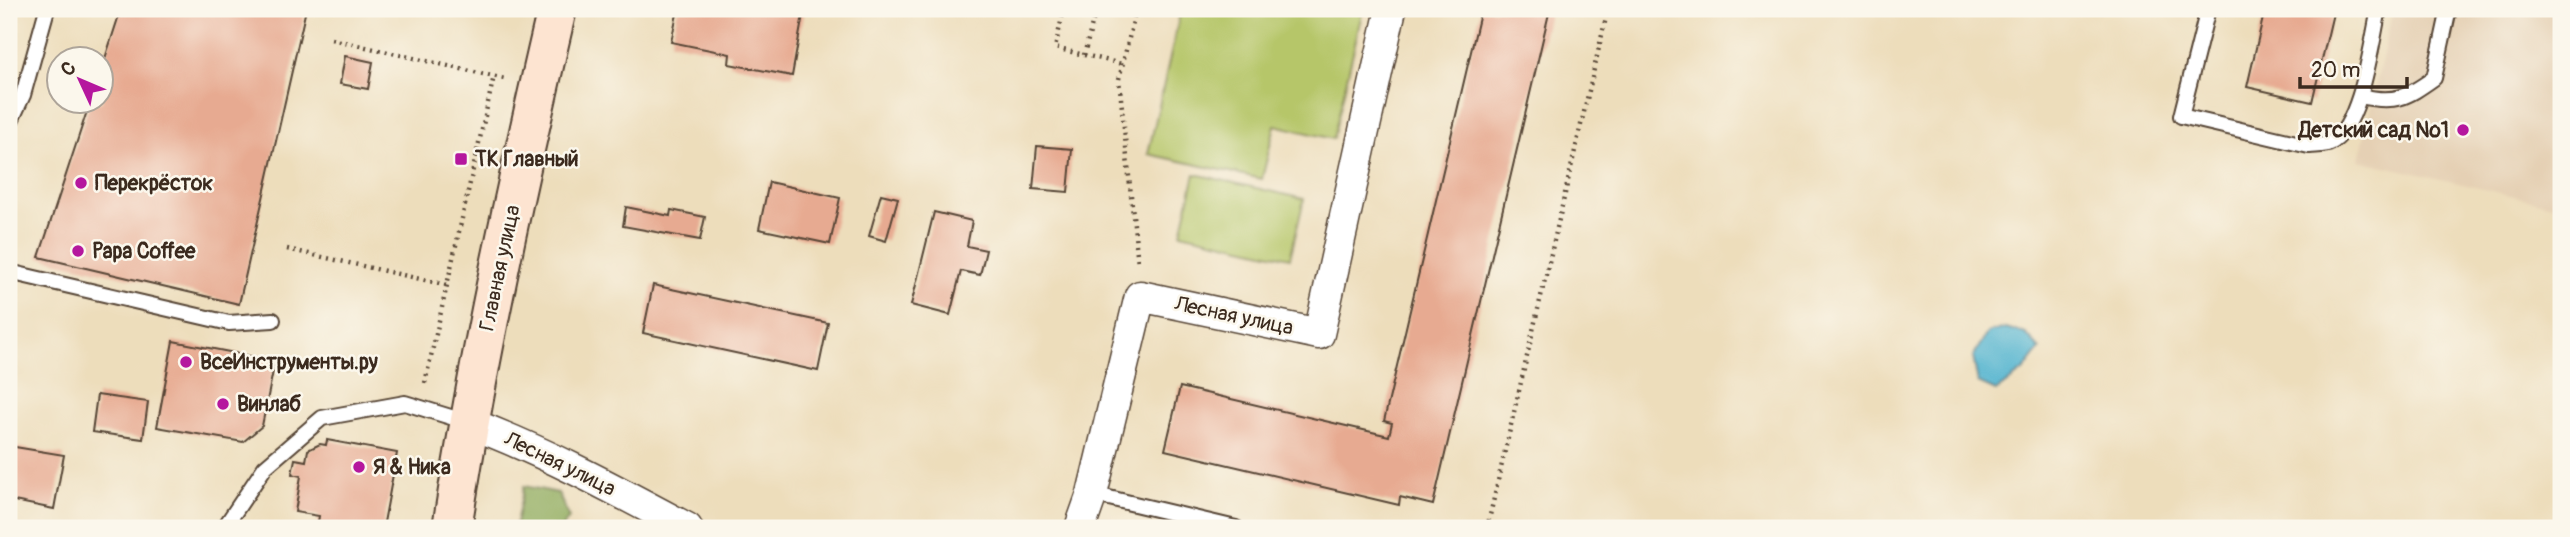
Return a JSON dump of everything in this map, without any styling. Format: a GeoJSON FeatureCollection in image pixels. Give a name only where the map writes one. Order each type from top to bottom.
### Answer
{"type":"FeatureCollection","features":[{"type":"Feature","properties":{"kind":"main road","name":"Главная улица"},"geometry":{"type":"LineString","coordinates":[[452,528],[502,250],[557,9]]}},
{"type":"Feature","properties":{"kind":"street","name":"Лесная улица"},"geometry":{"type":"LineString","coordinates":[[1140,296],[1319,334],[1391,9]]}},
{"type":"Feature","properties":{"kind":"street"},"geometry":{"type":"LineString","coordinates":[[1080,528],[1092,494],[1140,296]]}},
{"type":"Feature","properties":{"kind":"street","name":"Лесная улица"},"geometry":{"type":"LineString","coordinates":[[469,423],[497,433],[687,528]]}},
{"type":"Feature","properties":{"kind":"lane"},"geometry":{"type":"LineString","coordinates":[[9,125],[23,95],[47,9]]}},
{"type":"Feature","properties":{"kind":"lane"},"geometry":{"type":"LineString","coordinates":[[2208,9],[2181,116],[2309,146],[2330,144],[2347,129],[2360,96],[2379,9]]}},
{"type":"Feature","properties":{"kind":"lane"},"geometry":{"type":"LineString","coordinates":[[2360,96],[2384,101],[2408,97],[2434,78],[2449,9]]}},
{"type":"Feature","properties":{"kind":"lane"},"geometry":{"type":"LineString","coordinates":[[9,272],[229,323],[273,320]]}},
{"type":"Feature","properties":{"kind":"lane"},"geometry":{"type":"LineString","coordinates":[[224,528],[265,467],[322,418],[405,403],[469,423]]}},
{"type":"Feature","properties":{"kind":"lane"},"geometry":{"type":"LineString","coordinates":[[1092,494],[1236,528]]}},
{"type":"Feature","properties":{"kind":"path"},"geometry":{"type":"LineString","coordinates":[[1064,9],[1055,48],[1122,64]]}},
{"type":"Feature","properties":{"kind":"path"},"geometry":{"type":"LineString","coordinates":[[1084,55],[1096,9]]}},
{"type":"Feature","properties":{"kind":"path"},"geometry":{"type":"LineString","coordinates":[[1136,9],[1119,79],[1138,247],[1140,296]]}},
{"type":"Feature","properties":{"kind":"path"},"geometry":{"type":"LineString","coordinates":[[1487,528],[1608,9]]}},
{"type":"Feature","properties":{"kind":"path"},"geometry":{"type":"LineString","coordinates":[[331,39],[506,79]]}},
{"type":"Feature","properties":{"kind":"path"},"geometry":{"type":"LineString","coordinates":[[419,407],[494,76]]}},
{"type":"Feature","properties":{"kind":"path"},"geometry":{"type":"LineString","coordinates":[[287,249],[447,285]]}},
{"type":"Feature","properties":{"kind":"shaded area","name":"Детский сад №1"},"geometry":{"type":"Polygon","coordinates":[[[2393,9],[2561,9],[2561,207],[2359,160],[2393,9]]]}},
{"type":"Feature","properties":{"kind":"green space"},"geometry":{"type":"Polygon","coordinates":[[[1181,9],[1363,9],[1333,139],[1275,125],[1262,179],[1148,154],[1181,9]]]}},
{"type":"Feature","properties":{"kind":"green space"},"geometry":{"type":"Polygon","coordinates":[[[1195,174],[1304,199],[1290,258],[1181,233],[1195,174]]]}},
{"type":"Feature","properties":{"kind":"green space"},"geometry":{"type":"Polygon","coordinates":[[[524,486],[558,493],[569,518],[562,528],[515,528],[524,486]]]}},
{"type":"Feature","properties":{"kind":"water"},"geometry":{"type":"Polygon","coordinates":[[[2006,328],[2026,334],[2040,349],[2023,371],[1996,391],[1978,383],[1973,357],[1987,333],[2006,328]]]}},
{"type":"Feature","properties":{"kind":"building"},"geometry":{"type":"Polygon","coordinates":[[[121,9],[306,9],[239,304],[39,257],[85,116],[116,116],[116,46],[109,46],[121,9]]]}},
{"type":"Feature","properties":{"kind":"building"},"geometry":{"type":"Polygon","coordinates":[[[678,9],[804,9],[792,76],[729,64],[730,54],[671,42],[678,9]]]}},
{"type":"Feature","properties":{"kind":"building"},"geometry":{"type":"Polygon","coordinates":[[[1481,9],[1550,9],[1433,505],[1400,497],[1399,505],[1165,450],[1180,387],[1389,436],[1392,423],[1384,421],[1481,9]]]}},
{"type":"Feature","properties":{"kind":"building"},"geometry":{"type":"Polygon","coordinates":[[[2265,9],[2334,9],[2312,102],[2247,87],[2265,9]]]}},
{"type":"Feature","properties":{"kind":"building"},"geometry":{"type":"Polygon","coordinates":[[[345,56],[373,62],[368,89],[340,84],[345,56]]]}},
{"type":"Feature","properties":{"kind":"building"},"geometry":{"type":"Polygon","coordinates":[[[1037,146],[1072,149],[1068,192],[1033,189],[1037,146]]]}},
{"type":"Feature","properties":{"kind":"building"},"geometry":{"type":"Polygon","coordinates":[[[769,182],[840,198],[830,244],[759,229],[769,182]]]}},
{"type":"Feature","properties":{"kind":"building"},"geometry":{"type":"Polygon","coordinates":[[[881,194],[898,198],[886,241],[869,236],[881,194]]]}},
{"type":"Feature","properties":{"kind":"building"},"geometry":{"type":"Polygon","coordinates":[[[626,207],[670,216],[671,210],[705,217],[700,240],[623,226],[626,207]]]}},
{"type":"Feature","properties":{"kind":"building"},"geometry":{"type":"Polygon","coordinates":[[[934,212],[972,221],[967,246],[986,250],[980,275],[961,271],[950,315],[911,305],[934,212]]]}},
{"type":"Feature","properties":{"kind":"building"},"geometry":{"type":"Polygon","coordinates":[[[653,285],[828,323],[818,371],[643,333],[653,285]]]}},
{"type":"Feature","properties":{"kind":"building"},"geometry":{"type":"Polygon","coordinates":[[[173,341],[275,361],[262,426],[243,442],[157,427],[173,341]]]}},
{"type":"Feature","properties":{"kind":"building"},"geometry":{"type":"Polygon","coordinates":[[[97,395],[148,402],[143,439],[92,432],[97,395]]]}},
{"type":"Feature","properties":{"kind":"building"},"geometry":{"type":"Polygon","coordinates":[[[327,440],[397,453],[383,528],[317,528],[319,516],[295,512],[301,476],[292,474],[295,459],[306,461],[308,450],[320,444],[326,445],[327,440]]]}},
{"type":"Feature","properties":{"kind":"building"},"geometry":{"type":"Polygon","coordinates":[[[9,446],[64,455],[54,509],[9,500],[9,446]]]}},
{"type":"Feature","properties":{"kind":"place","name":"Детский сад №1"},"geometry":{"type":"Point","coordinates":[2463,130]}},
{"type":"Feature","properties":{"kind":"place","name":"ТК Главный"},"geometry":{"type":"Point","coordinates":[461,159]}},
{"type":"Feature","properties":{"kind":"place","name":"Перекрёсток"},"geometry":{"type":"Point","coordinates":[81,183]}},
{"type":"Feature","properties":{"kind":"place","name":"Papa Coffee"},"geometry":{"type":"Point","coordinates":[78,251]}},
{"type":"Feature","properties":{"kind":"place","name":"ВсеИнструменты.ру"},"geometry":{"type":"Point","coordinates":[186,362]}},
{"type":"Feature","properties":{"kind":"place","name":"Винлаб"},"geometry":{"type":"Point","coordinates":[223,404]}},
{"type":"Feature","properties":{"kind":"place","name":"Я & Ника"},"geometry":{"type":"Point","coordinates":[359,467]}}]}
